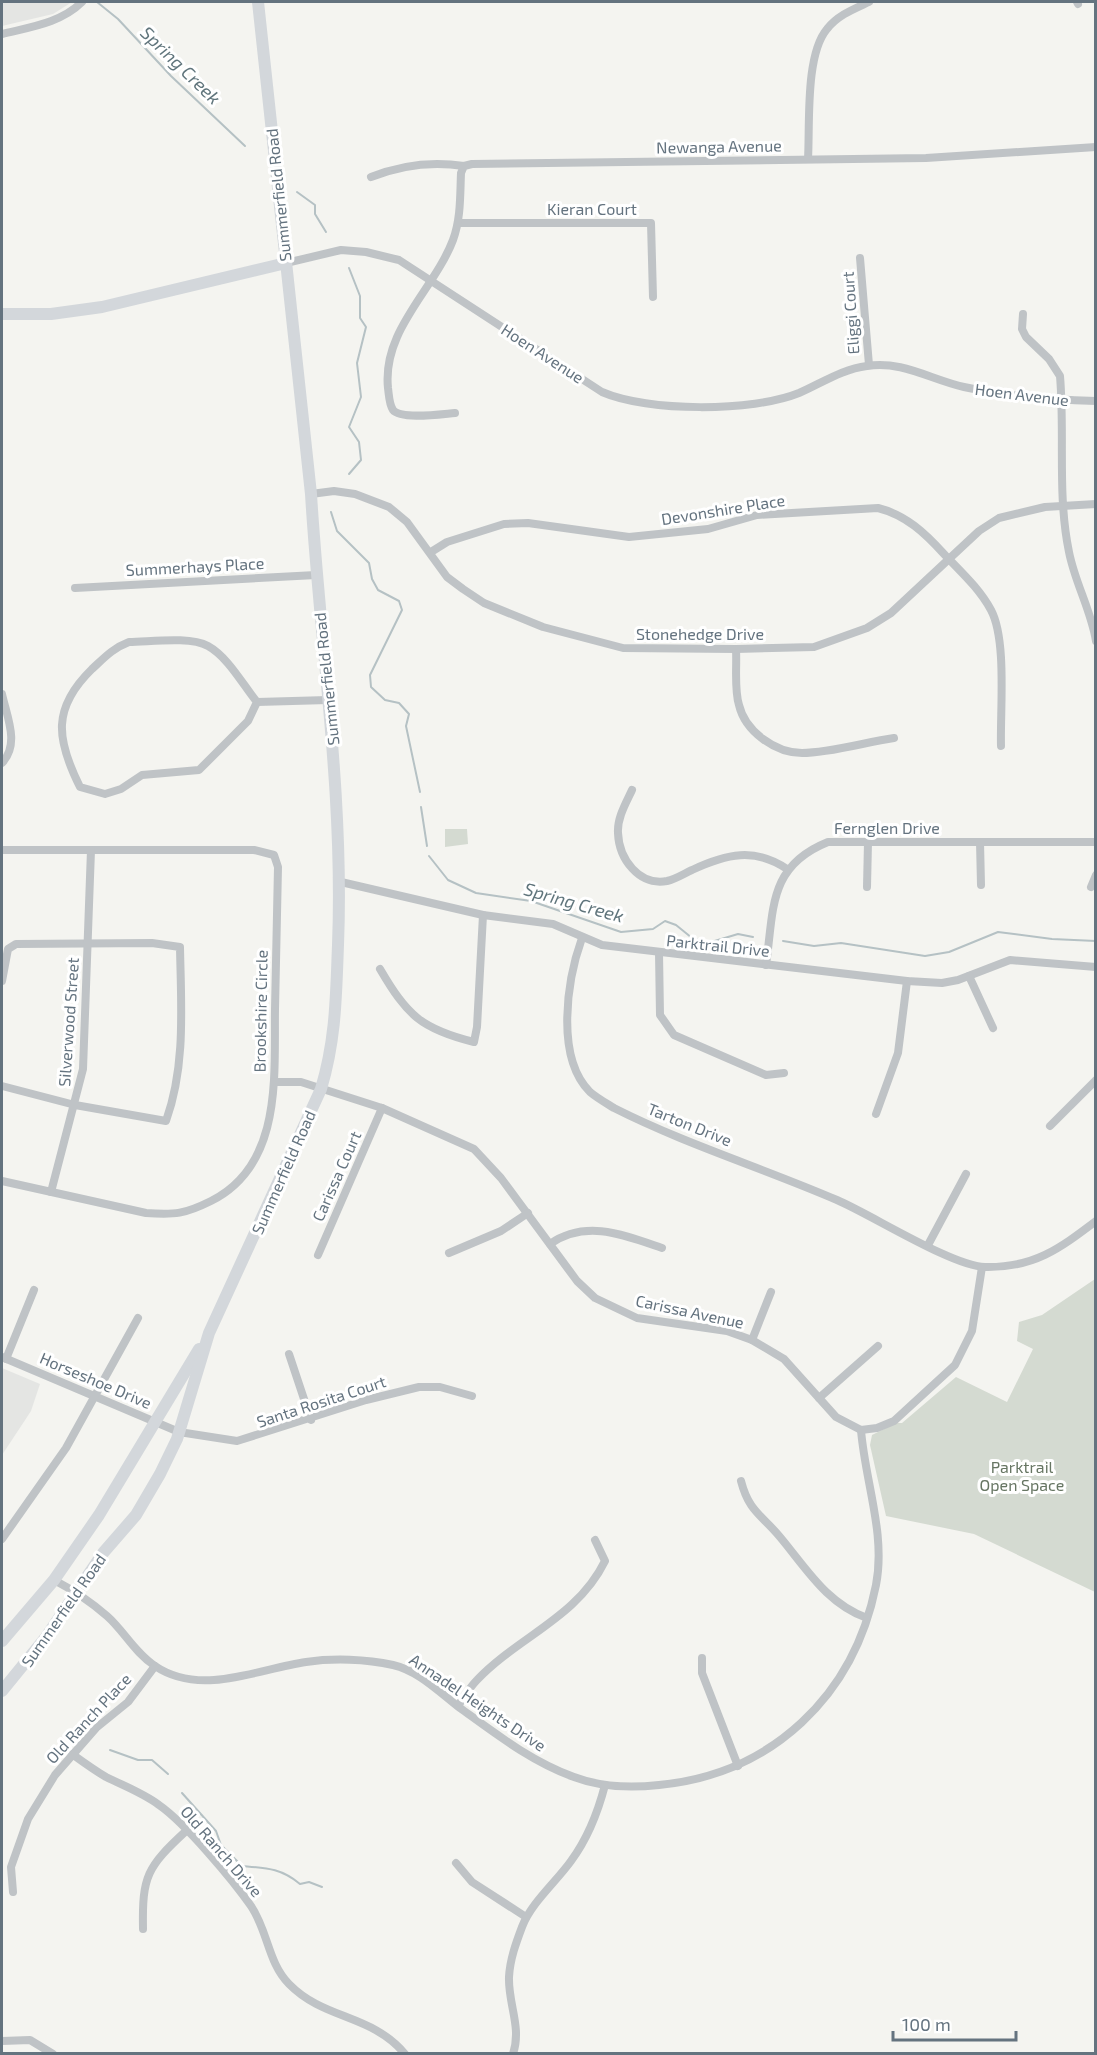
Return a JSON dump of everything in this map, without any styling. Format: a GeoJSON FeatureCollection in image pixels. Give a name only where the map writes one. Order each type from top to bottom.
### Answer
{"type":"FeatureCollection","features":[{"type":"Feature","properties":{"kind":"street"},"geometry":{"type":"LineString","coordinates":[[2,34],[59,19],[82,2]]}},
{"type":"Feature","properties":{"kind":"street","name":"Summerfield Road"},"geometry":{"type":"LineString","coordinates":[[2,1641],[54,1580],[99,1515],[209,1333],[321,1089],[331,1054],[335,1027],[341,882],[311,494],[258,2]]}},
{"type":"Feature","properties":{"kind":"street"},"geometry":{"type":"LineString","coordinates":[[808,159],[814,63],[820,39],[826,30],[843,15],[869,2]]}},
{"type":"Feature","properties":{"kind":"street","name":"Newanga Avenue"},"geometry":{"type":"LineString","coordinates":[[370,177],[391,168],[413,165],[926,158],[1095,147]]}},
{"type":"Feature","properties":{"kind":"street"},"geometry":{"type":"LineString","coordinates":[[455,413],[403,416],[393,411],[389,400],[387,372],[393,349],[413,306],[432,280],[448,251],[458,223],[461,173],[465,166]]}},
{"type":"Feature","properties":{"kind":"street","name":"Kieran Court"},"geometry":{"type":"LineString","coordinates":[[458,223],[651,224],[653,297]]}},
{"type":"Feature","properties":{"kind":"street","name":"Hoen Avenue"},"geometry":{"type":"LineString","coordinates":[[2,314],[51,314],[102,307],[286,263],[353,250],[399,260],[602,392],[637,404],[692,406],[760,403],[798,393],[840,372],[869,365],[905,368],[963,387],[1063,401],[1095,401]]}},
{"type":"Feature","properties":{"kind":"street","name":"Eliggi Court"},"geometry":{"type":"LineString","coordinates":[[860,258],[869,365]]}},
{"type":"Feature","properties":{"kind":"street"},"geometry":{"type":"LineString","coordinates":[[1023,314],[1022,328],[1026,337],[1049,359],[1060,376],[1063,401],[1062,507],[1069,555],[1091,602],[1095,641]]}},
{"type":"Feature","properties":{"kind":"street","name":"Stonehedge Drive"},"geometry":{"type":"LineString","coordinates":[[311,494],[334,490],[355,494],[389,507],[407,522],[447,577],[484,603],[543,627],[623,648],[736,650],[814,647],[867,628],[891,613],[948,558],[979,531],[999,518],[1044,507],[1095,504]]}},
{"type":"Feature","properties":{"kind":"street","name":"Devonshire Place"},"geometry":{"type":"LineString","coordinates":[[431,552],[447,542],[504,524],[528,523],[629,537],[708,529],[757,515],[878,508],[893,512],[911,522],[948,558],[981,594],[996,621],[999,634],[1001,746]]}},
{"type":"Feature","properties":{"kind":"street","name":"Summerhays Place"},"geometry":{"type":"LineString","coordinates":[[75,588],[316,575]]}},
{"type":"Feature","properties":{"kind":"street"},"geometry":{"type":"LineString","coordinates":[[129,642],[193,642],[208,646],[257,702],[248,721],[200,770],[142,775],[121,789],[105,794],[80,787],[60,726],[64,706],[77,684],[114,648],[129,642]]}},
{"type":"Feature","properties":{"kind":"street"},"geometry":{"type":"LineString","coordinates":[[736,650],[738,704],[744,720],[759,736],[778,748],[801,753],[894,738]]}},
{"type":"Feature","properties":{"kind":"street"},"geometry":{"type":"LineString","coordinates":[[2,694],[12,739],[10,750],[2,763]]}},
{"type":"Feature","properties":{"kind":"street"},"geometry":{"type":"LineString","coordinates":[[257,702],[328,700]]}},
{"type":"Feature","properties":{"kind":"street"},"geometry":{"type":"LineString","coordinates":[[632,790],[621,816],[618,832],[625,861],[634,872],[645,879],[668,881],[713,860],[733,854],[769,858],[787,869]]}},
{"type":"Feature","properties":{"kind":"street","name":"Fernglen Drive"},"geometry":{"type":"LineString","coordinates":[[766,965],[778,888],[787,869],[812,848],[828,842],[1095,842]]}},
{"type":"Feature","properties":{"kind":"street"},"geometry":{"type":"LineString","coordinates":[[867,887],[868,842]]}},
{"type":"Feature","properties":{"kind":"street"},"geometry":{"type":"LineString","coordinates":[[980,842],[981,885]]}},
{"type":"Feature","properties":{"kind":"street","name":"Brookshire Circle"},"geometry":{"type":"LineString","coordinates":[[2,850],[254,850],[274,855],[278,867],[274,1082],[267,1133],[260,1152],[249,1170],[220,1196],[185,1214],[146,1213],[2,1181]]}},
{"type":"Feature","properties":{"kind":"street","name":"Silverwood Street"},"geometry":{"type":"LineString","coordinates":[[51,1192],[75,1105],[82,1069],[89,944],[91,850]]}},
{"type":"Feature","properties":{"kind":"street"},"geometry":{"type":"LineString","coordinates":[[1091,887],[1095,875]]}},
{"type":"Feature","properties":{"kind":"street","name":"Parktrail Drive"},"geometry":{"type":"LineString","coordinates":[[341,882],[483,915],[553,924],[602,945],[907,981],[942,983],[969,976],[1010,960],[1095,967]]}},
{"type":"Feature","properties":{"kind":"street"},"geometry":{"type":"LineString","coordinates":[[380,969],[403,1006],[413,1016],[457,1038],[474,1042],[477,1027],[483,915]]}},
{"type":"Feature","properties":{"kind":"street","name":"Tarton Drive"},"geometry":{"type":"LineString","coordinates":[[582,938],[570,978],[568,1038],[575,1069],[591,1092],[630,1116],[838,1200],[959,1260],[982,1267]]}},
{"type":"Feature","properties":{"kind":"street"},"geometry":{"type":"LineString","coordinates":[[2,981],[8,949],[16,944],[152,943],[180,947],[182,1025],[175,1095],[166,1121],[75,1105],[2,1086]]}},
{"type":"Feature","properties":{"kind":"street"},"geometry":{"type":"LineString","coordinates":[[659,953],[660,1016],[674,1035],[766,1075],[784,1073]]}},
{"type":"Feature","properties":{"kind":"street"},"geometry":{"type":"LineString","coordinates":[[969,976],[993,1028]]}},
{"type":"Feature","properties":{"kind":"street"},"geometry":{"type":"LineString","coordinates":[[876,1114],[898,1053],[907,981]]}},
{"type":"Feature","properties":{"kind":"street"},"geometry":{"type":"LineString","coordinates":[[1050,1126],[1095,1080]]}},
{"type":"Feature","properties":{"kind":"street","name":"Carissa Avenue"},"geometry":{"type":"LineString","coordinates":[[274,1082],[301,1082],[382,1108],[474,1149],[484,1157],[528,1213],[577,1281],[608,1305],[637,1318],[727,1331],[752,1340],[783,1359],[836,1417],[861,1430]]}},
{"type":"Feature","properties":{"kind":"street","name":"Carissa Court"},"geometry":{"type":"LineString","coordinates":[[318,1255],[382,1108]]}},
{"type":"Feature","properties":{"kind":"street"},"geometry":{"type":"LineString","coordinates":[[928,1245],[966,1174]]}},
{"type":"Feature","properties":{"kind":"street"},"geometry":{"type":"LineString","coordinates":[[449,1253],[501,1231],[528,1213]]}},
{"type":"Feature","properties":{"kind":"street"},"geometry":{"type":"LineString","coordinates":[[861,1430],[877,1428],[894,1421],[955,1365],[972,1331],[982,1267],[1008,1266],[1037,1260],[1054,1252],[1095,1221]]}},
{"type":"Feature","properties":{"kind":"street"},"geometry":{"type":"LineString","coordinates":[[550,1244],[573,1232],[603,1230],[662,1248]]}},
{"type":"Feature","properties":{"kind":"street"},"geometry":{"type":"LineString","coordinates":[[4,1358],[34,1290]]}},
{"type":"Feature","properties":{"kind":"street"},"geometry":{"type":"LineString","coordinates":[[752,1340],[771,1292]]}},
{"type":"Feature","properties":{"kind":"street"},"geometry":{"type":"LineString","coordinates":[[2,1539],[66,1448],[138,1318]]}},
{"type":"Feature","properties":{"kind":"street","name":"Summerfield Road"},"geometry":{"type":"LineString","coordinates":[[2,1691],[46,1637],[75,1592],[136,1515],[160,1474],[179,1432],[209,1333]]}},
{"type":"Feature","properties":{"kind":"street"},"geometry":{"type":"LineString","coordinates":[[819,1398],[878,1346]]}},
{"type":"Feature","properties":{"kind":"street"},"geometry":{"type":"LineString","coordinates":[[289,1354],[311,1420]]}},
{"type":"Feature","properties":{"kind":"street","name":"Horseshoe Drive"},"geometry":{"type":"LineString","coordinates":[[4,1358],[179,1432]]}},
{"type":"Feature","properties":{"kind":"street","name":"Santa Rosita Court"},"geometry":{"type":"LineString","coordinates":[[179,1432],[237,1441],[311,1420],[366,1400],[419,1387],[440,1387],[472,1396]]}},
{"type":"Feature","properties":{"kind":"street","name":"Annadel Heights Drive"},"geometry":{"type":"LineString","coordinates":[[54,1580],[75,1592],[108,1617],[155,1666],[177,1674],[211,1682],[311,1661],[347,1660],[394,1665],[414,1673],[531,1757],[575,1778],[605,1785],[646,1787],[684,1783],[738,1766],[767,1752],[809,1715],[849,1662],[867,1618],[876,1582],[878,1536],[861,1430]]}},
{"type":"Feature","properties":{"kind":"street"},"geometry":{"type":"LineString","coordinates":[[741,1481],[746,1500],[778,1534],[822,1590],[843,1607],[867,1618]]}},
{"type":"Feature","properties":{"kind":"street"},"geometry":{"type":"LineString","coordinates":[[458,1706],[477,1680],[524,1641],[569,1610],[590,1588],[605,1561],[595,1540]]}},
{"type":"Feature","properties":{"kind":"street"},"geometry":{"type":"LineString","coordinates":[[702,1658],[702,1673],[738,1766]]}},
{"type":"Feature","properties":{"kind":"street","name":"Old Ranch Place"},"geometry":{"type":"LineString","coordinates":[[13,1892],[11,1867],[28,1819],[55,1775],[96,1728],[128,1702],[155,1666]]}},
{"type":"Feature","properties":{"kind":"street","name":"Old Ranch Drive"},"geometry":{"type":"LineString","coordinates":[[72,1754],[104,1775],[161,1806],[186,1831],[252,1907],[275,1966],[288,1984],[316,2006],[377,2029],[391,2038],[405,2054]]}},
{"type":"Feature","properties":{"kind":"street"},"geometry":{"type":"LineString","coordinates":[[513,2054],[517,2040],[517,2026],[511,2006],[509,1977],[513,1954],[526,1917],[573,1859],[586,1838],[598,1811],[605,1785]]}},
{"type":"Feature","properties":{"kind":"street"},"geometry":{"type":"LineString","coordinates":[[143,1929],[142,1897],[145,1879],[159,1855],[186,1831]]}},
{"type":"Feature","properties":{"kind":"street"},"geometry":{"type":"LineString","coordinates":[[456,1863],[463,1875],[471,1882],[526,1917]]}},
{"type":"Feature","properties":{"kind":"street"},"geometry":{"type":"LineString","coordinates":[[2,2041],[30,2040],[53,2054]]}},
{"type":"Feature","properties":{"kind":"shaded area"},"geometry":{"type":"Polygon","coordinates":[[[2,2],[72,2],[53,14],[2,26],[2,2]]]}},
{"type":"Feature","properties":{"kind":"shaded area"},"geometry":{"type":"Polygon","coordinates":[[[2,1368],[40,1384],[31,1411],[2,1455],[2,1368]]]}},
{"type":"Feature","properties":{"kind":"green space"},"geometry":{"type":"Polygon","coordinates":[[[445,829],[467,829],[468,844],[445,847],[445,829]]]}},
{"type":"Feature","properties":{"kind":"green space","name":"Parktrail Open Space"},"geometry":{"type":"Polygon","coordinates":[[[1095,1279],[1095,1592],[974,1534],[886,1516],[870,1445],[872,1435],[896,1423],[902,1423],[956,1377],[1007,1402],[1033,1349],[1017,1341],[1019,1322],[1042,1315],[1095,1279]]]}},
{"type":"Feature","properties":{"kind":"waterway","name":"Spring Creek"},"geometry":{"type":"LineString","coordinates":[[97,2],[118,19],[171,76],[245,146]]}},
{"type":"Feature","properties":{"kind":"waterway","name":"Spring Creek"},"geometry":{"type":"LineString","coordinates":[[297,192],[315,205],[315,214],[326,232]]}},
{"type":"Feature","properties":{"kind":"waterway","name":"Spring Creek"},"geometry":{"type":"LineString","coordinates":[[349,268],[360,296],[360,318],[366,327],[357,363],[361,397],[349,427],[359,442],[361,460],[349,474]]}},
{"type":"Feature","properties":{"kind":"waterway","name":"Spring Creek"},"geometry":{"type":"LineString","coordinates":[[331,512],[337,531],[369,563],[372,579],[378,590],[399,601],[402,610],[370,675],[371,687],[385,700],[399,703],[409,714],[406,726],[420,792]]}},
{"type":"Feature","properties":{"kind":"waterway","name":"Spring Creek"},"geometry":{"type":"LineString","coordinates":[[421,807],[427,846]]}},
{"type":"Feature","properties":{"kind":"waterway","name":"Spring Creek"},"geometry":{"type":"LineString","coordinates":[[429,856],[448,880],[476,893],[531,901],[621,932],[653,929],[665,921],[676,925],[692,938],[708,943],[738,934],[753,937]]}},
{"type":"Feature","properties":{"kind":"waterway","name":"Spring Creek"},"geometry":{"type":"LineString","coordinates":[[783,941],[814,946],[841,943],[925,956],[949,952],[998,932],[1052,939],[1096,941]]}},
{"type":"Feature","properties":{"kind":"waterway"},"geometry":{"type":"LineString","coordinates":[[110,1750],[138,1760],[152,1760],[168,1774]]}},
{"type":"Feature","properties":{"kind":"waterway"},"geometry":{"type":"LineString","coordinates":[[182,1793],[216,1831],[221,1845],[242,1866],[273,1870],[300,1884],[309,1882],[322,1887]]}}]}
